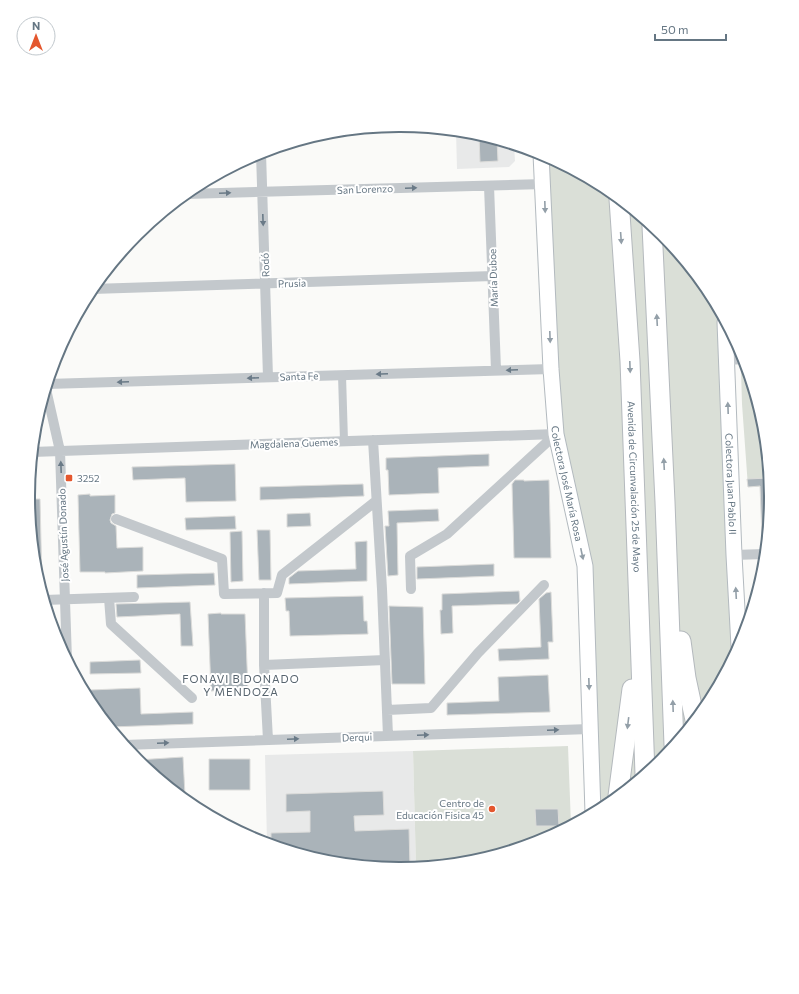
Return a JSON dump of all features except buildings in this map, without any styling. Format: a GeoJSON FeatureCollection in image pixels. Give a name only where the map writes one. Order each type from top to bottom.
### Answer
{"type":"FeatureCollection","features":[{"type":"Feature","properties":{"kind":"highway","name":"Avenida de Circunvalación 25 de Mayo"},"geometry":{"type":"LineString","coordinates":[[620,207],[630,361],[645,767]]}},
{"type":"Feature","properties":{"kind":"highway"},"geometry":{"type":"LineString","coordinates":[[652,235],[665,502],[674,737]]}},
{"type":"Feature","properties":{"kind":"highway"},"geometry":{"type":"LineString","coordinates":[[665,502],[686,678],[693,713]]}},
{"type":"Feature","properties":{"kind":"highway"},"geometry":{"type":"LineString","coordinates":[[619,787],[633,682],[639,614]]}},
{"type":"Feature","properties":{"kind":"main road","name":"Colectora José María Rosa"},"geometry":{"type":"LineString","coordinates":[[543,162],[551,369],[556,434],[585,566],[593,806]]}},
{"type":"Feature","properties":{"kind":"main road","name":"Colectora Juan Pablo II"},"geometry":{"type":"LineString","coordinates":[[726,335],[738,631]]}},
{"type":"Feature","properties":{"kind":"street","name":"Rodó"},"geometry":{"type":"LineString","coordinates":[[261,160],[268,377]]}},
{"type":"Feature","properties":{"kind":"street","name":"San Lorenzo"},"geometry":{"type":"LineString","coordinates":[[197,194],[544,184]]}},
{"type":"Feature","properties":{"kind":"street","name":"María Duboe"},"geometry":{"type":"LineString","coordinates":[[489,186],[496,370]]}},
{"type":"Feature","properties":{"kind":"street","name":"Prusia"},"geometry":{"type":"LineString","coordinates":[[100,289],[493,276]]}},
{"type":"Feature","properties":{"kind":"street"},"geometry":{"type":"LineString","coordinates":[[727,360],[737,359]]}},
{"type":"Feature","properties":{"kind":"street","name":"Santa Fe"},"geometry":{"type":"LineString","coordinates":[[53,384],[551,369]]}},
{"type":"Feature","properties":{"kind":"street"},"geometry":{"type":"LineString","coordinates":[[342,375],[344,441]]}},
{"type":"Feature","properties":{"kind":"street","name":"José Agustín Donado"},"geometry":{"type":"LineString","coordinates":[[48,399],[60,451],[66,644]]}},
{"type":"Feature","properties":{"kind":"street"},"geometry":{"type":"LineString","coordinates":[[410,588],[410,556],[447,534],[556,434]]}},
{"type":"Feature","properties":{"kind":"street","name":"Magdalena Guemes"},"geometry":{"type":"LineString","coordinates":[[38,452],[556,434]]}},
{"type":"Feature","properties":{"kind":"street"},"geometry":{"type":"LineString","coordinates":[[373,440],[388,736]]}},
{"type":"Feature","properties":{"kind":"street"},"geometry":{"type":"LineString","coordinates":[[116,519],[222,559],[224,594],[277,593],[282,575],[376,501]]}},
{"type":"Feature","properties":{"kind":"street"},"geometry":{"type":"LineString","coordinates":[[734,555],[759,554]]}},
{"type":"Feature","properties":{"kind":"street"},"geometry":{"type":"LineString","coordinates":[[387,710],[430,708],[478,653],[544,585]]}},
{"type":"Feature","properties":{"kind":"street"},"geometry":{"type":"LineString","coordinates":[[264,593],[264,665],[268,740]]}},
{"type":"Feature","properties":{"kind":"street"},"geometry":{"type":"LineString","coordinates":[[50,600],[134,597]]}},
{"type":"Feature","properties":{"kind":"street"},"geometry":{"type":"LineString","coordinates":[[109,598],[111,624],[192,698]]}},
{"type":"Feature","properties":{"kind":"street"},"geometry":{"type":"LineString","coordinates":[[264,665],[385,660]]}},
{"type":"Feature","properties":{"kind":"street","name":"Derqui"},"geometry":{"type":"LineString","coordinates":[[132,745],[590,729]]}},
{"type":"Feature","properties":{"kind":"shaded area"},"geometry":{"type":"Polygon","coordinates":[[[456,138],[494,145],[514,151],[515,161],[509,167],[457,169],[456,138]]]}},
{"type":"Feature","properties":{"kind":"shaded area"},"geometry":{"type":"Polygon","coordinates":[[[541,161],[582,181],[602,194],[640,223],[657,239],[674,257],[703,294],[726,335],[738,630],[715,679],[703,700],[689,719],[674,737],[640,771],[593,806],[585,566],[556,434],[541,161]]]}},
{"type":"Feature","properties":{"kind":"shaded area"},"geometry":{"type":"Polygon","coordinates":[[[741,370],[752,403],[757,426],[761,449],[764,486],[748,487],[741,370]]]}},
{"type":"Feature","properties":{"kind":"shaded area","name":"Centro de Educación Fisica 45"},"geometry":{"type":"Polygon","coordinates":[[[568,746],[571,819],[539,834],[494,849],[447,858],[416,861],[413,751],[568,746]]]}},
{"type":"Feature","properties":{"kind":"shaded area"},"geometry":{"type":"Polygon","coordinates":[[[413,751],[416,861],[376,861],[352,858],[305,849],[267,836],[265,755],[413,751]]]}},
{"type":"Feature","properties":{"kind":"place","name":"3252"},"geometry":{"type":"Point","coordinates":[69,478]}},
{"type":"Feature","properties":{"kind":"place","name":"Centro de Educación Fisica 45"},"geometry":{"type":"Point","coordinates":[492,809]}},
{"type":"Feature","properties":{"kind":"district","name":"FONAVI B DONADO Y MENDOZA"},"geometry":{"type":"Point","coordinates":[241,685]}}]}
